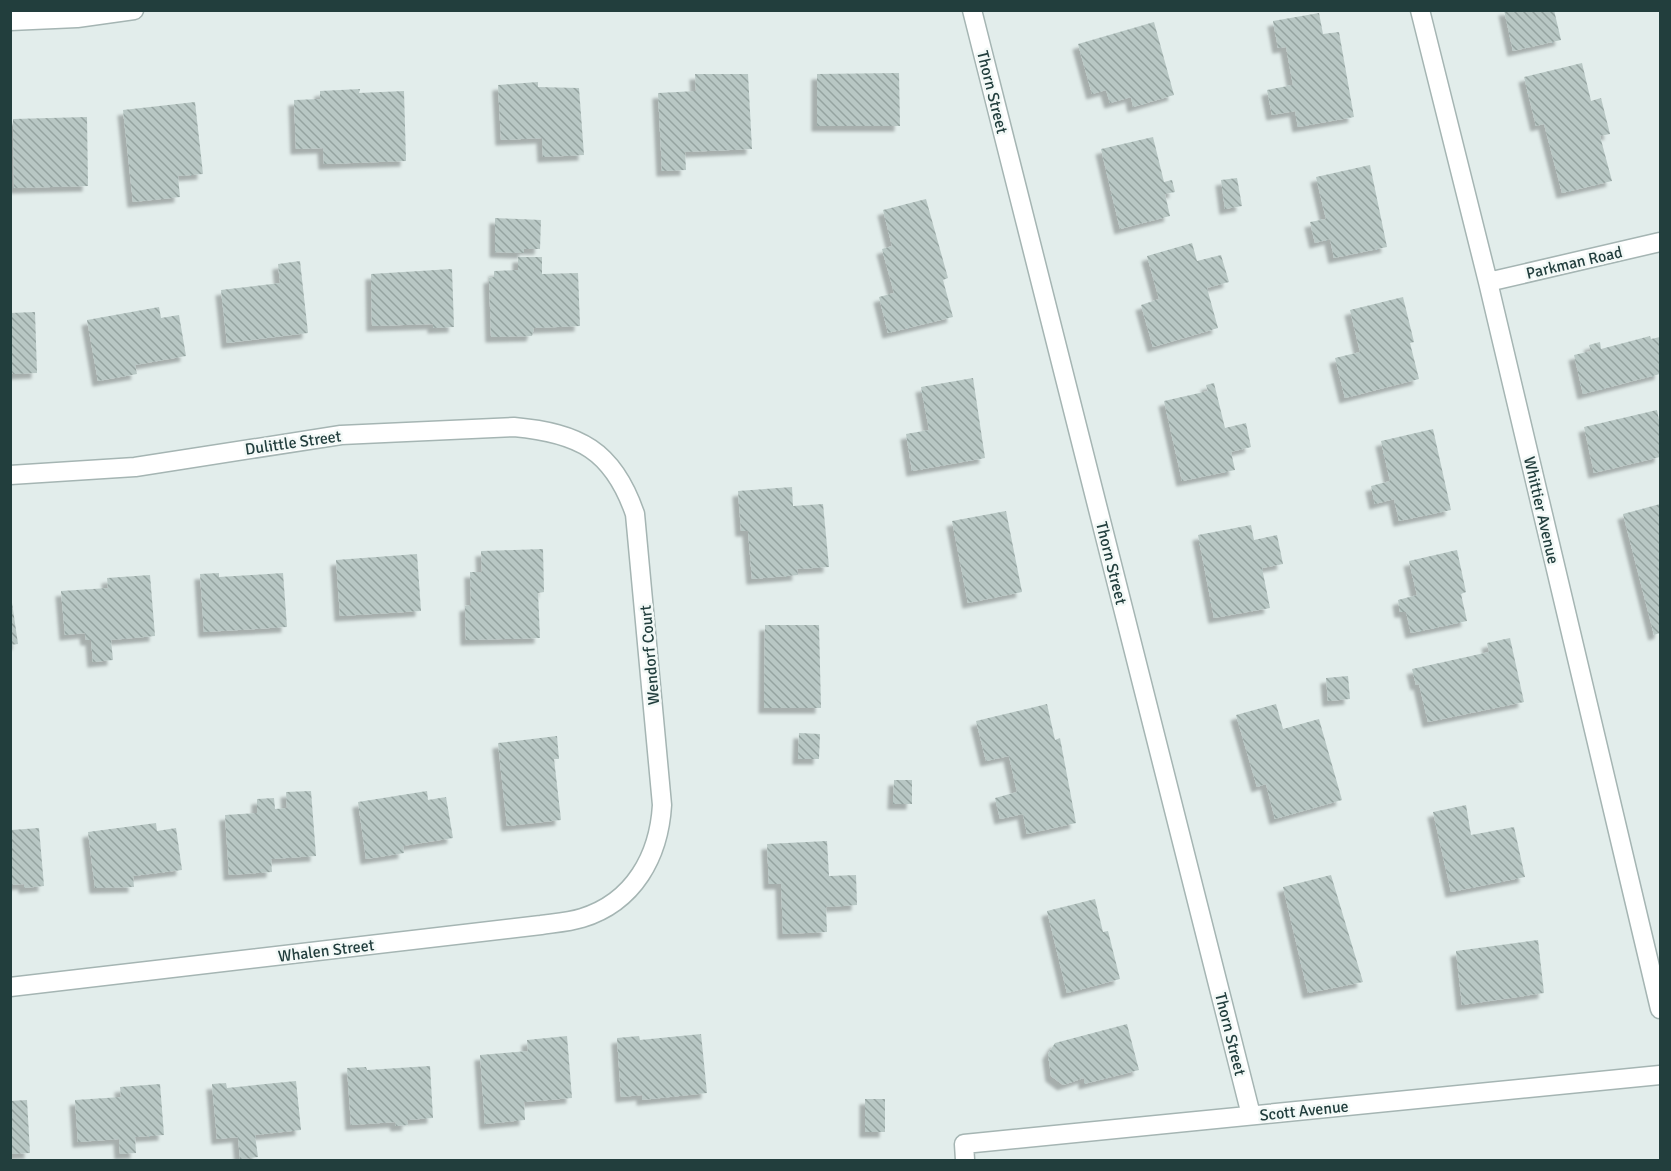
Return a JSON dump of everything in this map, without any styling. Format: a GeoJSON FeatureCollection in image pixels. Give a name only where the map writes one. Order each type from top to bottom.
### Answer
{"type":"FeatureCollection","features":[{"type":"Feature","properties":{"kind":"street"},"geometry":{"type":"LineString","coordinates":[[10,21],[134,10]]}},
{"type":"Feature","properties":{"kind":"street","name":"Thorn Street"},"geometry":{"type":"LineString","coordinates":[[972,10],[1251,1115]]}},
{"type":"Feature","properties":{"kind":"street","name":"Whittier Avenue"},"geometry":{"type":"LineString","coordinates":[[1420,10],[1488,282],[1660,1009]]}},
{"type":"Feature","properties":{"kind":"street","name":"Parkman Road"},"geometry":{"type":"LineString","coordinates":[[1488,282],[1660,242]]}},
{"type":"Feature","properties":{"kind":"street","name":"Dulittle Street"},"geometry":{"type":"LineString","coordinates":[[10,475],[135,467],[300,440],[374,433],[514,428],[546,432],[576,441]]}},
{"type":"Feature","properties":{"kind":"street","name":"Wendorf Court"},"geometry":{"type":"LineString","coordinates":[[576,441],[609,463],[621,479],[635,514],[638,532],[662,805],[657,840],[642,874],[632,887]]}},
{"type":"Feature","properties":{"kind":"street","name":"Whalen Street"},"geometry":{"type":"LineString","coordinates":[[10,987],[541,925],[582,918],[599,911],[632,887]]}},
{"type":"Feature","properties":{"kind":"street","name":"Scott Avenue"},"geometry":{"type":"LineString","coordinates":[[965,1161],[964,1144],[1660,1075]]}},
{"type":"Feature","properties":{"kind":"building"},"geometry":{"type":"Polygon","coordinates":[[[1504,10],[1554,10],[1561,40],[1513,51],[1504,10]]]}},
{"type":"Feature","properties":{"kind":"building"},"geometry":{"type":"Polygon","coordinates":[[[1319,13],[1323,34],[1339,32],[1354,117],[1298,127],[1295,111],[1272,115],[1267,90],[1293,85],[1286,47],[1278,48],[1273,21],[1319,13]]]}},
{"type":"Feature","properties":{"kind":"building"},"geometry":{"type":"Polygon","coordinates":[[[1154,22],[1174,95],[1133,107],[1131,97],[1110,103],[1106,90],[1092,94],[1078,44],[1154,22]]]}},
{"type":"Feature","properties":{"kind":"building"},"geometry":{"type":"Polygon","coordinates":[[[1582,63],[1591,101],[1601,98],[1610,134],[1600,136],[1612,181],[1562,193],[1544,124],[1536,126],[1524,77],[1582,63]]]}},
{"type":"Feature","properties":{"kind":"building"},"geometry":{"type":"Polygon","coordinates":[[[899,73],[900,126],[817,126],[817,74],[899,73]]]}},
{"type":"Feature","properties":{"kind":"building"},"geometry":{"type":"Polygon","coordinates":[[[695,74],[748,74],[752,149],[685,152],[686,170],[662,171],[658,93],[696,91],[695,74]]]}},
{"type":"Feature","properties":{"kind":"building"},"geometry":{"type":"Polygon","coordinates":[[[538,82],[538,87],[579,88],[584,155],[543,157],[542,138],[501,140],[498,85],[538,82]]]}},
{"type":"Feature","properties":{"kind":"building"},"geometry":{"type":"Polygon","coordinates":[[[360,89],[359,93],[404,91],[406,161],[324,164],[323,148],[296,149],[294,100],[320,99],[320,91],[360,89]]]}},
{"type":"Feature","properties":{"kind":"building"},"geometry":{"type":"Polygon","coordinates":[[[195,102],[203,174],[178,176],[180,197],[133,202],[123,110],[195,102]]]}},
{"type":"Feature","properties":{"kind":"building"},"geometry":{"type":"Polygon","coordinates":[[[87,117],[88,186],[14,188],[13,119],[87,117]]]}},
{"type":"Feature","properties":{"kind":"building"},"geometry":{"type":"Polygon","coordinates":[[[1153,137],[1164,182],[1172,180],[1175,192],[1165,194],[1170,216],[1120,229],[1101,149],[1153,137]]]}},
{"type":"Feature","properties":{"kind":"building"},"geometry":{"type":"Polygon","coordinates":[[[1370,165],[1387,247],[1334,258],[1330,239],[1315,243],[1310,222],[1326,219],[1316,177],[1370,165]]]}},
{"type":"Feature","properties":{"kind":"building"},"geometry":{"type":"Polygon","coordinates":[[[1237,178],[1242,206],[1225,209],[1221,180],[1237,178]]]}},
{"type":"Feature","properties":{"kind":"building"},"geometry":{"type":"Polygon","coordinates":[[[926,199],[948,278],[943,280],[953,317],[888,333],[879,297],[894,293],[882,249],[892,246],[883,210],[926,199]]]}},
{"type":"Feature","properties":{"kind":"building"},"geometry":{"type":"Polygon","coordinates":[[[495,218],[541,220],[540,249],[524,249],[524,253],[495,252],[495,218]]]}},
{"type":"Feature","properties":{"kind":"building"},"geometry":{"type":"Polygon","coordinates":[[[1192,243],[1197,261],[1221,255],[1229,282],[1207,288],[1218,328],[1153,347],[1141,305],[1159,299],[1147,256],[1192,243]]]}},
{"type":"Feature","properties":{"kind":"building"},"geometry":{"type":"Polygon","coordinates":[[[518,257],[542,257],[542,274],[578,273],[580,326],[534,328],[532,336],[491,337],[489,278],[494,277],[494,271],[518,270],[518,257]]]}},
{"type":"Feature","properties":{"kind":"building"},"geometry":{"type":"Polygon","coordinates":[[[300,261],[308,333],[227,343],[221,290],[280,283],[278,264],[300,261]]]}},
{"type":"Feature","properties":{"kind":"building"},"geometry":{"type":"Polygon","coordinates":[[[452,269],[454,327],[433,328],[433,324],[372,326],[371,274],[452,269]]]}},
{"type":"Feature","properties":{"kind":"building"},"geometry":{"type":"Polygon","coordinates":[[[1403,297],[1414,342],[1410,343],[1419,379],[1345,398],[1335,358],[1360,352],[1350,310],[1403,297]]]}},
{"type":"Feature","properties":{"kind":"building"},"geometry":{"type":"Polygon","coordinates":[[[159,307],[161,318],[179,315],[186,356],[135,365],[137,374],[98,381],[87,320],[159,307]]]}},
{"type":"Feature","properties":{"kind":"building"},"geometry":{"type":"Polygon","coordinates":[[[35,312],[37,373],[13,374],[10,368],[10,313],[35,312]]]}},
{"type":"Feature","properties":{"kind":"building"},"geometry":{"type":"Polygon","coordinates":[[[1650,336],[1651,339],[1660,337],[1660,374],[1583,394],[1574,355],[1591,351],[1589,345],[1600,342],[1601,349],[1650,336]]]}},
{"type":"Feature","properties":{"kind":"building"},"geometry":{"type":"Polygon","coordinates":[[[973,378],[985,458],[912,471],[906,434],[929,430],[921,387],[973,378]]]}},
{"type":"Feature","properties":{"kind":"building"},"geometry":{"type":"Polygon","coordinates":[[[1214,383],[1225,428],[1246,423],[1251,447],[1231,452],[1235,470],[1182,481],[1164,401],[1208,391],[1206,385],[1214,383]]]}},
{"type":"Feature","properties":{"kind":"building"},"geometry":{"type":"Polygon","coordinates":[[[1657,410],[1660,425],[1660,457],[1594,473],[1584,427],[1657,410]]]}},
{"type":"Feature","properties":{"kind":"building"},"geometry":{"type":"Polygon","coordinates":[[[1433,429],[1451,510],[1399,521],[1394,499],[1375,504],[1371,486],[1390,481],[1381,441],[1433,429]]]}},
{"type":"Feature","properties":{"kind":"building"},"geometry":{"type":"Polygon","coordinates":[[[792,487],[793,506],[823,504],[829,567],[797,569],[798,575],[752,579],[748,531],[741,531],[738,491],[792,487]]]}},
{"type":"Feature","properties":{"kind":"building"},"geometry":{"type":"Polygon","coordinates":[[[1660,504],[1660,633],[1654,635],[1623,514],[1660,504]]]}},
{"type":"Feature","properties":{"kind":"building"},"geometry":{"type":"Polygon","coordinates":[[[1006,511],[1022,592],[968,603],[952,521],[1006,511]]]}},
{"type":"Feature","properties":{"kind":"building"},"geometry":{"type":"Polygon","coordinates":[[[1251,525],[1254,540],[1277,535],[1283,564],[1262,568],[1270,608],[1214,618],[1198,535],[1251,525]]]}},
{"type":"Feature","properties":{"kind":"building"},"geometry":{"type":"Polygon","coordinates":[[[543,549],[544,592],[538,593],[540,638],[466,640],[465,606],[471,605],[470,572],[482,572],[481,551],[543,549]]]}},
{"type":"Feature","properties":{"kind":"building"},"geometry":{"type":"Polygon","coordinates":[[[1457,550],[1466,592],[1461,594],[1467,621],[1411,633],[1406,612],[1400,612],[1398,600],[1417,595],[1409,561],[1457,550]]]}},
{"type":"Feature","properties":{"kind":"building"},"geometry":{"type":"Polygon","coordinates":[[[417,554],[421,611],[340,616],[336,560],[417,554]]]}},
{"type":"Feature","properties":{"kind":"building"},"geometry":{"type":"Polygon","coordinates":[[[219,573],[219,577],[283,573],[287,627],[204,632],[200,574],[219,573]]]}},
{"type":"Feature","properties":{"kind":"building"},"geometry":{"type":"Polygon","coordinates":[[[150,575],[155,636],[111,640],[113,660],[93,662],[91,640],[86,640],[85,633],[65,635],[61,591],[108,588],[107,578],[150,575]]]}},
{"type":"Feature","properties":{"kind":"building"},"geometry":{"type":"Polygon","coordinates":[[[10,589],[18,644],[10,645],[10,589]]]}},
{"type":"Feature","properties":{"kind":"building"},"geometry":{"type":"Polygon","coordinates":[[[765,625],[819,625],[821,708],[764,708],[765,625]]]}},
{"type":"Feature","properties":{"kind":"building"},"geometry":{"type":"Polygon","coordinates":[[[1510,638],[1524,702],[1428,722],[1419,684],[1416,685],[1412,669],[1489,652],[1487,643],[1510,638]]]}},
{"type":"Feature","properties":{"kind":"building"},"geometry":{"type":"Polygon","coordinates":[[[1348,676],[1350,699],[1328,701],[1326,678],[1348,676]]]}},
{"type":"Feature","properties":{"kind":"building"},"geometry":{"type":"Polygon","coordinates":[[[1047,704],[1055,740],[1060,738],[1076,823],[1027,834],[1023,814],[1000,819],[995,798],[1017,792],[1009,756],[986,761],[976,721],[1047,704]]]}},
{"type":"Feature","properties":{"kind":"building"},"geometry":{"type":"Polygon","coordinates":[[[1276,704],[1283,729],[1319,719],[1342,800],[1275,819],[1266,784],[1257,787],[1236,715],[1276,704]]]}},
{"type":"Feature","properties":{"kind":"building"},"geometry":{"type":"Polygon","coordinates":[[[799,733],[820,734],[819,759],[798,759],[799,733]]]}},
{"type":"Feature","properties":{"kind":"building"},"geometry":{"type":"Polygon","coordinates":[[[557,736],[559,759],[554,759],[561,820],[507,826],[498,743],[557,736]]]}},
{"type":"Feature","properties":{"kind":"building"},"geometry":{"type":"Polygon","coordinates":[[[894,780],[912,780],[912,804],[893,804],[894,780]]]}},
{"type":"Feature","properties":{"kind":"building"},"geometry":{"type":"Polygon","coordinates":[[[311,791],[316,856],[271,859],[272,872],[229,875],[225,815],[257,813],[257,799],[274,798],[275,809],[287,808],[286,792],[311,791]]]}},
{"type":"Feature","properties":{"kind":"building"},"geometry":{"type":"Polygon","coordinates":[[[427,791],[428,800],[446,797],[453,838],[403,846],[404,853],[366,859],[358,802],[427,791]]]}},
{"type":"Feature","properties":{"kind":"building"},"geometry":{"type":"Polygon","coordinates":[[[1466,805],[1471,835],[1514,827],[1525,877],[1451,892],[1433,812],[1466,805]]]}},
{"type":"Feature","properties":{"kind":"building"},"geometry":{"type":"Polygon","coordinates":[[[156,823],[157,831],[176,828],[182,870],[133,876],[134,887],[95,888],[88,832],[156,823]]]}},
{"type":"Feature","properties":{"kind":"building"},"geometry":{"type":"Polygon","coordinates":[[[39,828],[44,886],[24,888],[24,884],[10,885],[11,830],[39,828]]]}},
{"type":"Feature","properties":{"kind":"building"},"geometry":{"type":"Polygon","coordinates":[[[827,841],[829,876],[856,875],[857,905],[826,907],[827,932],[783,934],[781,884],[769,884],[767,844],[827,841]]]}},
{"type":"Feature","properties":{"kind":"building"},"geometry":{"type":"Polygon","coordinates":[[[1331,875],[1363,982],[1308,993],[1283,887],[1331,875]]]}},
{"type":"Feature","properties":{"kind":"building"},"geometry":{"type":"Polygon","coordinates":[[[1095,899],[1103,932],[1108,931],[1120,979],[1067,993],[1047,911],[1095,899]]]}},
{"type":"Feature","properties":{"kind":"building"},"geometry":{"type":"Polygon","coordinates":[[[1538,940],[1544,993],[1462,1005],[1456,951],[1538,940]]]}},
{"type":"Feature","properties":{"kind":"building"},"geometry":{"type":"Polygon","coordinates":[[[1127,1024],[1139,1070],[1084,1084],[1084,1078],[1063,1085],[1051,1076],[1048,1054],[1055,1043],[1127,1024]]]}},
{"type":"Feature","properties":{"kind":"building"},"geometry":{"type":"Polygon","coordinates":[[[701,1034],[707,1093],[642,1100],[642,1095],[621,1097],[617,1038],[639,1036],[640,1040],[701,1034]]]}},
{"type":"Feature","properties":{"kind":"building"},"geometry":{"type":"Polygon","coordinates":[[[567,1036],[572,1098],[524,1102],[525,1120],[485,1124],[480,1055],[528,1051],[527,1040],[567,1036]]]}},
{"type":"Feature","properties":{"kind":"building"},"geometry":{"type":"Polygon","coordinates":[[[430,1066],[433,1118],[407,1120],[408,1125],[396,1126],[395,1122],[351,1125],[347,1068],[366,1067],[367,1070],[430,1066]]]}},
{"type":"Feature","properties":{"kind":"building"},"geometry":{"type":"Polygon","coordinates":[[[296,1081],[301,1130],[255,1135],[258,1157],[240,1159],[238,1137],[217,1139],[212,1084],[226,1083],[227,1088],[296,1081]]]}},
{"type":"Feature","properties":{"kind":"building"},"geometry":{"type":"Polygon","coordinates":[[[160,1084],[164,1135],[135,1137],[136,1153],[120,1154],[119,1139],[78,1142],[75,1100],[121,1097],[120,1087],[160,1084]]]}},
{"type":"Feature","properties":{"kind":"building"},"geometry":{"type":"Polygon","coordinates":[[[865,1099],[885,1099],[885,1132],[865,1132],[865,1099]]]}},
{"type":"Feature","properties":{"kind":"building"},"geometry":{"type":"Polygon","coordinates":[[[27,1100],[30,1153],[10,1154],[10,1101],[27,1100]]]}}]}
